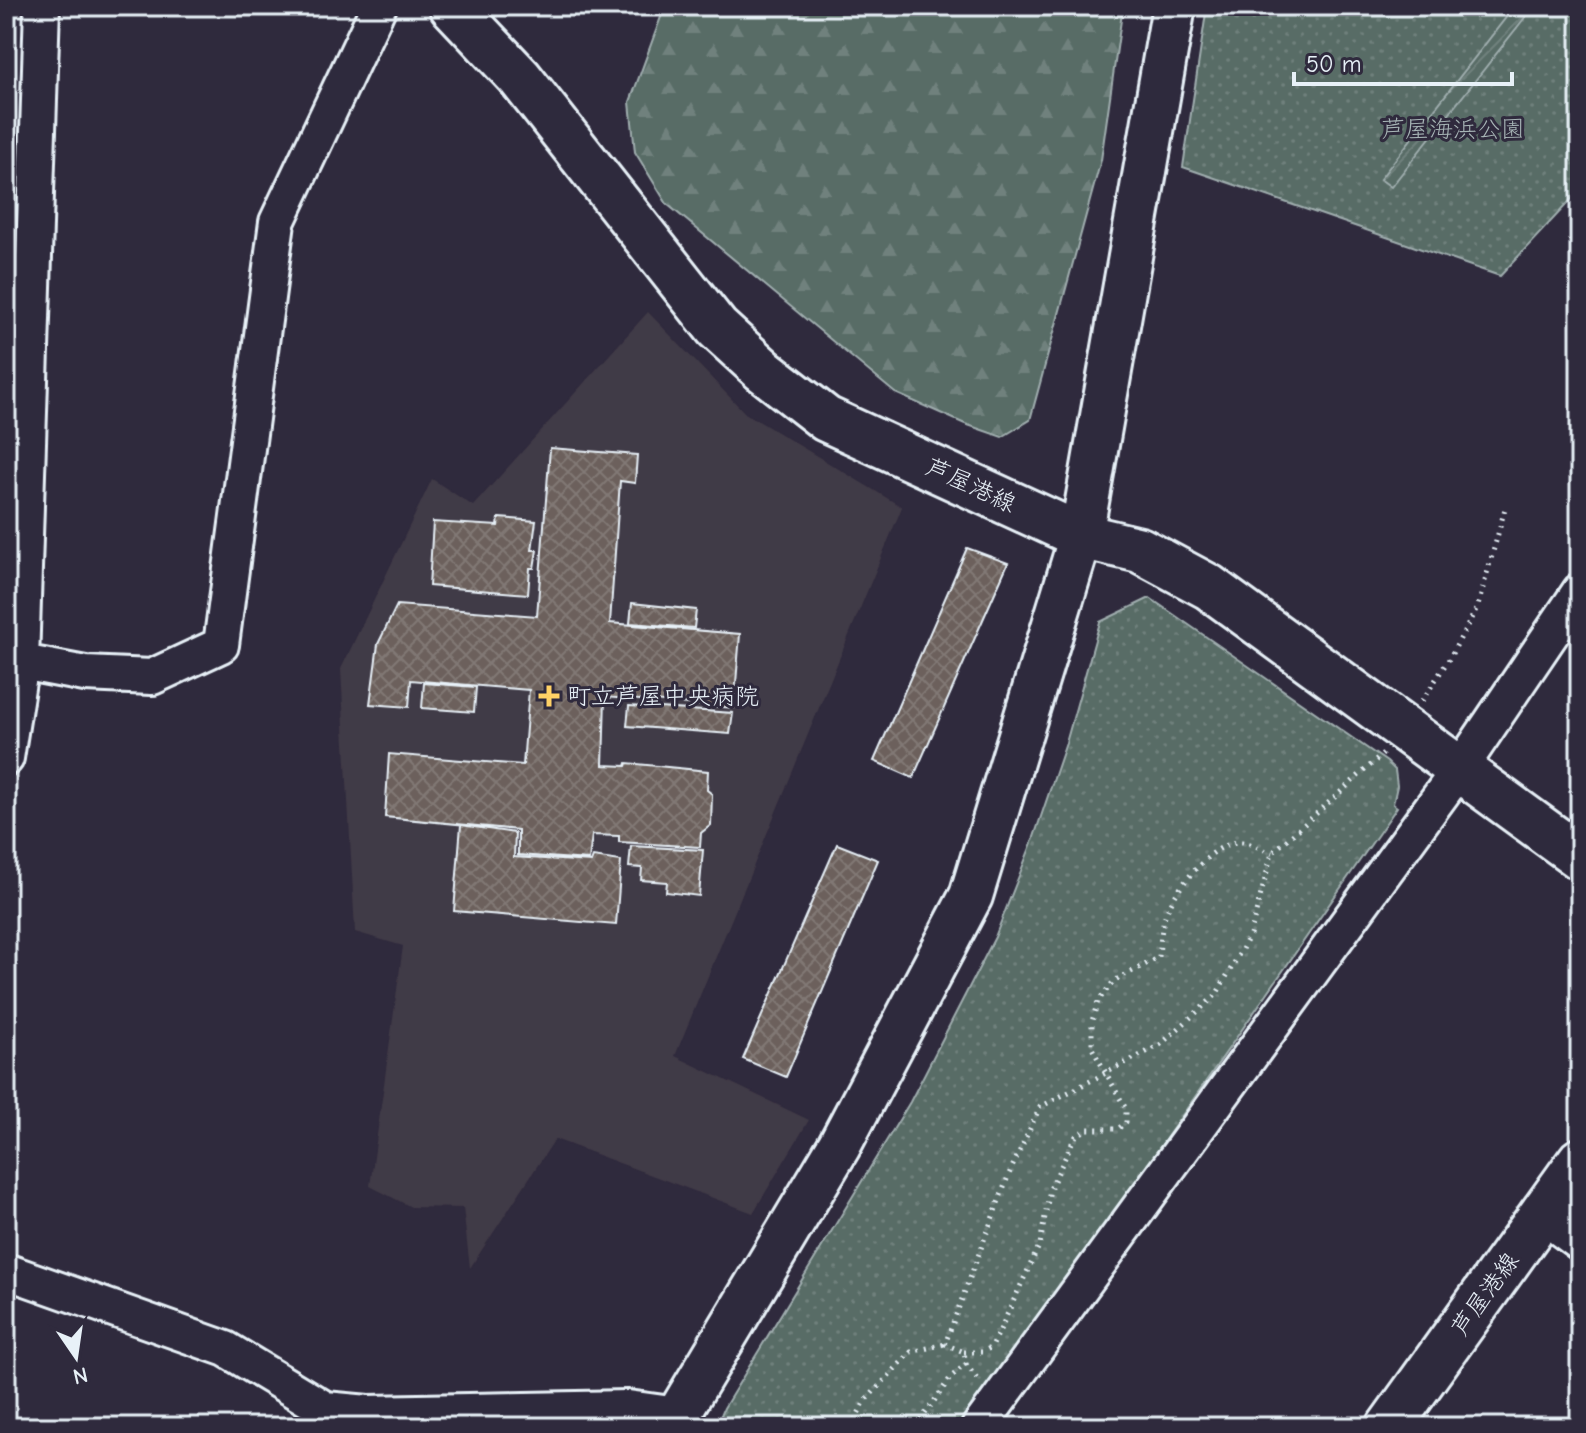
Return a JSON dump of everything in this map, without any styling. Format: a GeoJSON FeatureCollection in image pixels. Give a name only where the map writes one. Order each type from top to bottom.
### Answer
{"type":"FeatureCollection","features":[{"type":"Feature","properties":{"kind":"main road","name":"芦屋港線"},"geometry":{"type":"LineString","coordinates":[[452,6],[520,78],[717,328],[763,370],[826,419],[1081,536],[1140,550],[1209,587],[1580,857]]}},
{"type":"Feature","properties":{"kind":"main road","name":"芦屋港線"},"geometry":{"type":"LineString","coordinates":[[1389,1427],[1580,1161]]}},
{"type":"Feature","properties":{"kind":"street"},"geometry":{"type":"LineString","coordinates":[[6,758],[14,661],[20,288],[42,6]]}},
{"type":"Feature","properties":{"kind":"street"},"geometry":{"type":"LineString","coordinates":[[14,661],[85,674],[152,677],[221,645],[277,222],[379,6]]}},
{"type":"Feature","properties":{"kind":"street"},"geometry":{"type":"LineString","coordinates":[[6,1271],[226,1349],[323,1418],[368,1413],[628,1408],[676,1421],[839,1146],[971,896],[1081,536],[1174,6]]}},
{"type":"Feature","properties":{"kind":"street"},"geometry":{"type":"LineString","coordinates":[[979,1427],[1459,770],[1580,591]]}},
{"type":"Feature","properties":{"kind":"street"},"geometry":{"type":"LineString","coordinates":[[1542,1215],[1580,1243]]}},
{"type":"Feature","properties":{"kind":"path"},"geometry":{"type":"LineString","coordinates":[[945,1344],[1009,1174],[1040,1107],[1160,1045],[1216,995],[1250,935],[1272,853],[1374,763],[1402,729],[1449,659],[1478,606],[1506,505]]}},
{"type":"Feature","properties":{"kind":"path"},"geometry":{"type":"LineString","coordinates":[[851,1427],[865,1401],[911,1352],[945,1344],[964,1352],[982,1352],[992,1347],[1040,1244],[1050,1189],[1076,1136],[1087,1129],[1118,1129],[1126,1122],[1126,1109],[1092,1048],[1092,1021],[1098,1001],[1114,981],[1159,957],[1168,908],[1197,865],[1226,844],[1243,842],[1272,853]]}},
{"type":"Feature","properties":{"kind":"path"},"geometry":{"type":"LineString","coordinates":[[916,1427],[951,1377],[966,1364],[964,1352]]}},
{"type":"Feature","properties":{"kind":"shaded area"},"geometry":{"type":"Polygon","coordinates":[[[648,312],[745,413],[902,507],[675,1056],[809,1120],[753,1213],[555,1139],[470,1268],[463,1208],[411,1207],[370,1186],[403,946],[355,932],[341,669],[432,479],[473,506],[648,312]]]}},
{"type":"Feature","properties":{"kind":"green space"},"geometry":{"type":"Polygon","coordinates":[[[665,6],[1123,6],[1101,160],[1030,420],[1002,437],[895,393],[667,204],[635,152],[630,102],[665,6]]]}},
{"type":"Feature","properties":{"kind":"green space","name":"芦屋海浜公園"},"geometry":{"type":"Polygon","coordinates":[[[1207,6],[1580,6],[1580,190],[1500,276],[1183,167],[1207,6]]]}},
{"type":"Feature","properties":{"kind":"green space"},"geometry":{"type":"Polygon","coordinates":[[[1515,6],[1534,6],[1391,187],[1380,179],[1515,6]]]}},
{"type":"Feature","properties":{"kind":"green space"},"geometry":{"type":"Polygon","coordinates":[[[1150,598],[1387,762],[1395,770],[1397,786],[1393,804],[1397,807],[965,1427],[716,1427],[724,1408],[910,1102],[995,937],[1066,743],[1100,622],[1150,598]]]}},
{"type":"Feature","properties":{"kind":"building"},"geometry":{"type":"Polygon","coordinates":[[[550,448],[637,455],[635,483],[620,481],[610,623],[740,634],[734,708],[605,697],[603,765],[626,766],[627,763],[708,771],[707,790],[712,794],[711,825],[701,833],[700,847],[619,842],[619,836],[592,835],[589,860],[518,855],[518,830],[385,817],[389,754],[523,765],[529,690],[411,680],[409,707],[370,704],[378,644],[397,605],[537,616],[550,448]]]}},
{"type":"Feature","properties":{"kind":"building"},"geometry":{"type":"Polygon","coordinates":[[[499,518],[536,521],[532,550],[537,550],[534,568],[530,568],[528,594],[429,586],[433,522],[498,526],[499,518]]]}},
{"type":"Feature","properties":{"kind":"building"},"geometry":{"type":"Polygon","coordinates":[[[967,548],[1008,563],[913,778],[874,761],[967,548]]]}},
{"type":"Feature","properties":{"kind":"building"},"geometry":{"type":"Polygon","coordinates":[[[632,603],[696,610],[694,628],[630,623],[632,603]]]}},
{"type":"Feature","properties":{"kind":"building"},"geometry":{"type":"Polygon","coordinates":[[[424,683],[476,687],[474,712],[422,708],[424,683]]]}},
{"type":"Feature","properties":{"kind":"building"},"geometry":{"type":"Polygon","coordinates":[[[629,706],[733,713],[730,734],[627,726],[629,706]]]}},
{"type":"Feature","properties":{"kind":"building"},"geometry":{"type":"Polygon","coordinates":[[[461,825],[515,833],[514,857],[591,862],[593,857],[621,861],[616,925],[454,911],[461,825]]]}},
{"type":"Feature","properties":{"kind":"building"},"geometry":{"type":"Polygon","coordinates":[[[837,844],[878,860],[786,1077],[743,1059],[837,844]]]}},
{"type":"Feature","properties":{"kind":"building"},"geometry":{"type":"Polygon","coordinates":[[[631,846],[703,850],[699,896],[666,892],[667,882],[641,880],[642,868],[629,867],[631,846]]]}},
{"type":"Feature","properties":{"kind":"place","name":"町立芦屋中央病院"},"geometry":{"type":"Point","coordinates":[549,696]}}]}
